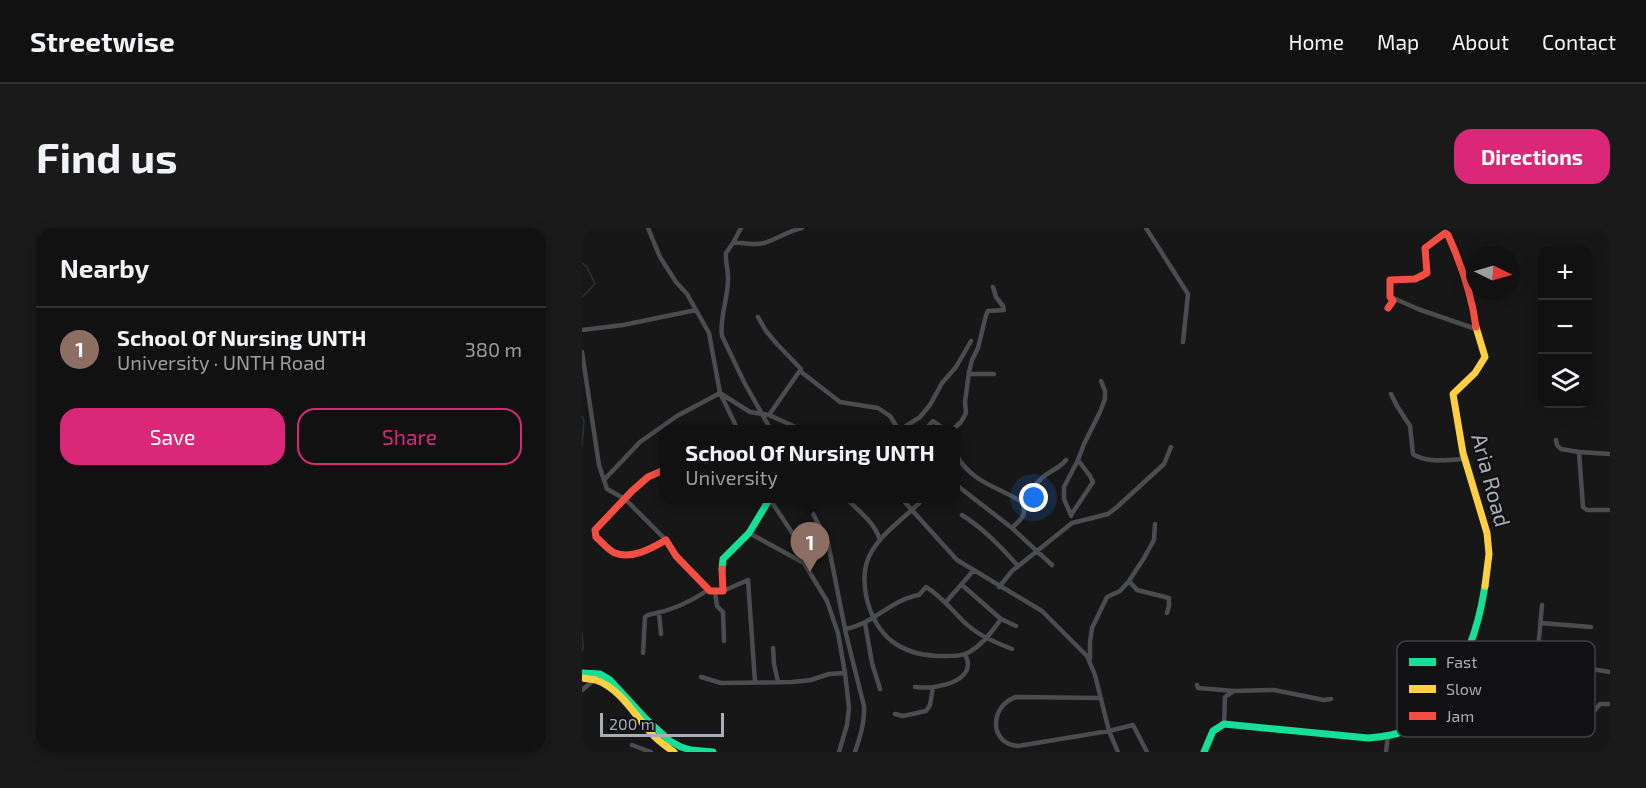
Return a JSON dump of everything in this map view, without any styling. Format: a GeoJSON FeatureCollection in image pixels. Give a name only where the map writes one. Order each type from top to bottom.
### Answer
{"type":"FeatureCollection","features":[{"type":"Feature","properties":{"kind":"street"},"geometry":{"type":"LineString","coordinates":[[741,228],[726,253],[728,277],[721,330],[738,371],[769,425]]}},
{"type":"Feature","properties":{"kind":"street"},"geometry":{"type":"LineString","coordinates":[[734,243],[765,243],[802,228]]}},
{"type":"Feature","properties":{"kind":"street"},"geometry":{"type":"LineString","coordinates":[[1146,228],[1188,294],[1183,342]]}},
{"type":"Feature","properties":{"kind":"street"},"geometry":{"type":"LineString","coordinates":[[649,229],[660,257],[676,282],[687,294],[709,333],[720,393],[736,425]]}},
{"type":"Feature","properties":{"kind":"street","name":"Aria Road"},"geometry":{"type":"LineString","coordinates":[[1390,297],[1390,280],[1420,278],[1426,275],[1425,248],[1442,234],[1448,235],[1455,250],[1474,312],[1476,329],[1484,354],[1484,360],[1470,378],[1455,389],[1453,394],[1464,459],[1484,519],[1490,552],[1478,626],[1473,641]]}},
{"type":"Feature","properties":{"kind":"street"},"geometry":{"type":"LineString","coordinates":[[957,425],[966,413],[965,402],[972,360],[978,348],[988,311],[1004,310],[993,287]]}},
{"type":"Feature","properties":{"kind":"street"},"geometry":{"type":"LineString","coordinates":[[1388,308],[1392,301],[1390,297]]}},
{"type":"Feature","properties":{"kind":"street"},"geometry":{"type":"LineString","coordinates":[[1390,297],[1476,329]]}},
{"type":"Feature","properties":{"kind":"street"},"geometry":{"type":"LineString","coordinates":[[582,330],[623,325],[696,310]]}},
{"type":"Feature","properties":{"kind":"street"},"geometry":{"type":"LineString","coordinates":[[758,317],[766,331],[801,368],[800,370],[840,402],[878,408],[890,416],[896,425]]}},
{"type":"Feature","properties":{"kind":"street"},"geometry":{"type":"LineString","coordinates":[[906,425],[920,417],[930,405],[971,341]]}},
{"type":"Feature","properties":{"kind":"street"},"geometry":{"type":"LineString","coordinates":[[582,352],[598,465],[607,489],[625,499],[666,540],[675,556],[715,591]]}},
{"type":"Feature","properties":{"kind":"street"},"geometry":{"type":"LineString","coordinates":[[769,415],[800,370]]}},
{"type":"Feature","properties":{"kind":"street"},"geometry":{"type":"LineString","coordinates":[[969,374],[994,374]]}},
{"type":"Feature","properties":{"kind":"street"},"geometry":{"type":"LineString","coordinates":[[1074,521],[1066,506],[1063,492],[1105,399],[1101,381]]}},
{"type":"Feature","properties":{"kind":"street"},"geometry":{"type":"LineString","coordinates":[[720,393],[750,412],[769,415],[793,425]]}},
{"type":"Feature","properties":{"kind":"street"},"geometry":{"type":"LineString","coordinates":[[664,425],[720,393]]}},
{"type":"Feature","properties":{"kind":"street"},"geometry":{"type":"LineString","coordinates":[[1391,393],[1410,426],[1415,456],[1421,459],[1464,459]]}},
{"type":"Feature","properties":{"kind":"street"},"geometry":{"type":"LineString","coordinates":[[920,417],[924,425]]}},
{"type":"Feature","properties":{"kind":"street"},"geometry":{"type":"LineString","coordinates":[[929,425],[933,420],[940,425]]}},
{"type":"Feature","properties":{"kind":"street"},"geometry":{"type":"LineString","coordinates":[[604,480],[640,442],[660,428]]}},
{"type":"Feature","properties":{"kind":"street"},"geometry":{"type":"LineString","coordinates":[[1556,440],[1561,449],[1610,454]]}},
{"type":"Feature","properties":{"kind":"street"},"geometry":{"type":"LineString","coordinates":[[999,587],[1012,571],[1074,521],[1112,512],[1164,464],[1171,447]]}},
{"type":"Feature","properties":{"kind":"street"},"geometry":{"type":"LineString","coordinates":[[1579,452],[1583,507],[1587,510],[1610,510]]}},
{"type":"Feature","properties":{"kind":"street"},"geometry":{"type":"LineString","coordinates":[[1022,502],[1042,477],[1058,468],[1066,460]]}},
{"type":"Feature","properties":{"kind":"street"},"geometry":{"type":"LineString","coordinates":[[1071,515],[1093,482],[1078,460]]}},
{"type":"Feature","properties":{"kind":"street"},"geometry":{"type":"LineString","coordinates":[[960,461],[969,473],[978,480],[1022,502],[1024,514],[1012,528]]}},
{"type":"Feature","properties":{"kind":"street"},"geometry":{"type":"LineString","coordinates":[[660,472],[648,477],[595,530],[596,537],[613,552],[620,554],[642,553],[666,540]]}},
{"type":"Feature","properties":{"kind":"street"},"geometry":{"type":"LineString","coordinates":[[960,488],[1012,528],[1052,565]]}},
{"type":"Feature","properties":{"kind":"street"},"geometry":{"type":"LineString","coordinates":[[724,641],[723,612],[717,606],[715,591],[723,559],[749,533],[767,503]]}},
{"type":"Feature","properties":{"kind":"street"},"geometry":{"type":"LineString","coordinates":[[772,503],[795,537],[804,563],[826,599],[834,618],[845,672],[848,716],[839,752]]}},
{"type":"Feature","properties":{"kind":"street"},"geometry":{"type":"LineString","coordinates":[[808,503],[828,543],[861,696],[864,715],[861,735],[855,752]]}},
{"type":"Feature","properties":{"kind":"street"},"geometry":{"type":"LineString","coordinates":[[852,503],[877,529],[880,540]]}},
{"type":"Feature","properties":{"kind":"street"},"geometry":{"type":"LineString","coordinates":[[906,503],[957,560],[1042,611],[1077,648],[1083,651],[1090,662]]}},
{"type":"Feature","properties":{"kind":"street"},"geometry":{"type":"LineString","coordinates":[[920,503],[873,548],[865,568],[866,593],[873,619],[882,632],[897,645],[908,650],[935,656],[965,654],[986,639],[1001,619]]}},
{"type":"Feature","properties":{"kind":"street"},"geometry":{"type":"LineString","coordinates":[[962,515],[992,538],[1018,566]]}},
{"type":"Feature","properties":{"kind":"street"},"geometry":{"type":"LineString","coordinates":[[1118,752],[1109,731],[1090,662],[1089,642],[1092,628],[1107,597],[1120,591],[1129,581],[1154,540],[1155,524]]}},
{"type":"Feature","properties":{"kind":"street"},"geometry":{"type":"LineString","coordinates":[[749,533],[804,563]]}},
{"type":"Feature","properties":{"kind":"street"},"geometry":{"type":"LineString","coordinates":[[946,602],[973,571]]}},
{"type":"Feature","properties":{"kind":"street"},"geometry":{"type":"LineString","coordinates":[[643,653],[645,617],[748,580],[755,682]]}},
{"type":"Feature","properties":{"kind":"street"},"geometry":{"type":"LineString","coordinates":[[1129,581],[1137,590],[1169,598],[1167,613]]}},
{"type":"Feature","properties":{"kind":"street"},"geometry":{"type":"LineString","coordinates":[[962,585],[1001,619],[1016,626]]}},
{"type":"Feature","properties":{"kind":"street"},"geometry":{"type":"LineString","coordinates":[[846,629],[855,628],[910,596],[919,595],[926,587],[986,639],[1011,649]]}},
{"type":"Feature","properties":{"kind":"street"},"geometry":{"type":"LineString","coordinates":[[1539,641],[1542,605]]}},
{"type":"Feature","properties":{"kind":"street"},"geometry":{"type":"LineString","coordinates":[[659,613],[661,634]]}},
{"type":"Feature","properties":{"kind":"street"},"geometry":{"type":"LineString","coordinates":[[865,623],[872,663],[880,690]]}},
{"type":"Feature","properties":{"kind":"street"},"geometry":{"type":"LineString","coordinates":[[1541,623],[1591,627]]}},
{"type":"Feature","properties":{"kind":"street"},"geometry":{"type":"LineString","coordinates":[[773,648],[778,682]]}},
{"type":"Feature","properties":{"kind":"street"},"geometry":{"type":"LineString","coordinates":[[915,687],[933,687],[956,681],[964,674],[968,665],[965,654]]}},
{"type":"Feature","properties":{"kind":"street"},"geometry":{"type":"LineString","coordinates":[[1595,670],[1610,672]]}},
{"type":"Feature","properties":{"kind":"street"},"geometry":{"type":"LineString","coordinates":[[701,677],[721,683],[800,682],[845,672]]}},
{"type":"Feature","properties":{"kind":"street"},"geometry":{"type":"LineString","coordinates":[[582,673],[600,674],[610,680],[677,750]]}},
{"type":"Feature","properties":{"kind":"street"},"geometry":{"type":"LineString","coordinates":[[582,678],[595,679],[613,690],[661,744],[677,750],[713,752]]}},
{"type":"Feature","properties":{"kind":"street"},"geometry":{"type":"LineString","coordinates":[[582,690],[595,679]]}},
{"type":"Feature","properties":{"kind":"street"},"geometry":{"type":"LineString","coordinates":[[1197,685],[1198,688],[1234,691],[1274,690],[1324,700],[1331,699]]}},
{"type":"Feature","properties":{"kind":"street"},"geometry":{"type":"LineString","coordinates":[[895,714],[903,716],[926,711],[930,705],[933,687]]}},
{"type":"Feature","properties":{"kind":"street"},"geometry":{"type":"LineString","coordinates":[[1204,752],[1213,730],[1224,724],[1225,697],[1234,691]]}},
{"type":"Feature","properties":{"kind":"street"},"geometry":{"type":"LineString","coordinates":[[1100,699],[1016,697],[1006,702],[996,716],[995,723],[1001,737],[1012,745],[1037,743],[1133,725],[1147,752]]}},
{"type":"Feature","properties":{"kind":"street"},"geometry":{"type":"LineString","coordinates":[[1595,710],[1600,704],[1610,704]]}},
{"type":"Feature","properties":{"kind":"street","name":"Aria Road"},"geometry":{"type":"LineString","coordinates":[[1224,724],[1368,738],[1397,734]]}},
{"type":"Feature","properties":{"kind":"street"},"geometry":{"type":"LineString","coordinates":[[1386,752],[1388,736]]}},
{"type":"Feature","properties":{"kind":"street"},"geometry":{"type":"LineString","coordinates":[[632,745],[651,752]]}},
{"type":"Feature","properties":{"kind":"waterway"},"geometry":{"type":"LineString","coordinates":[[582,263],[587,267],[595,284],[582,297]]}},
{"type":"Feature","properties":{"kind":"waterway"},"geometry":{"type":"LineString","coordinates":[[582,416],[584,421],[582,446]]}},
{"type":"Feature","properties":{"kind":"waterway"},"geometry":{"type":"LineString","coordinates":[[582,632],[582,651]]}},
{"type":"Feature","properties":{"kind":"traffic: fast"},"geometry":{"type":"LineString","coordinates":[[722,569],[723,559],[749,533],[767,503]]}},
{"type":"Feature","properties":{"kind":"traffic: fast"},"geometry":{"type":"LineString","coordinates":[[1471,641],[1485,586]]}},
{"type":"Feature","properties":{"kind":"traffic: fast"},"geometry":{"type":"LineString","coordinates":[[582,673],[600,674],[610,680],[670,741],[691,750],[713,752]]}},
{"type":"Feature","properties":{"kind":"traffic: fast"},"geometry":{"type":"LineString","coordinates":[[1204,752],[1213,731],[1224,724],[1368,738],[1397,734]]}},
{"type":"Feature","properties":{"kind":"traffic: slow"},"geometry":{"type":"LineString","coordinates":[[1476,327],[1485,357],[1475,373],[1453,394],[1463,453],[1487,533],[1489,554],[1485,586]]}},
{"type":"Feature","properties":{"kind":"traffic: slow"},"geometry":{"type":"LineString","coordinates":[[582,678],[596,680],[613,690],[654,737],[674,752]]}},
{"type":"Feature","properties":{"kind":"traffic: jam"},"geometry":{"type":"LineString","coordinates":[[1388,308],[1393,301],[1390,297],[1390,280],[1415,279],[1427,273],[1425,248],[1445,233],[1453,246],[1465,280],[1476,327]]}},
{"type":"Feature","properties":{"kind":"traffic: jam"},"geometry":{"type":"LineString","coordinates":[[660,472],[648,477],[632,491],[595,530],[596,537],[610,550],[621,555],[642,552],[666,540],[676,556],[710,591],[723,591],[722,569]]}},
{"type":"Feature","properties":{"kind":"place","name":"School Of Nursing UNTH"},"geometry":{"type":"Point","coordinates":[810,572]}}]}
